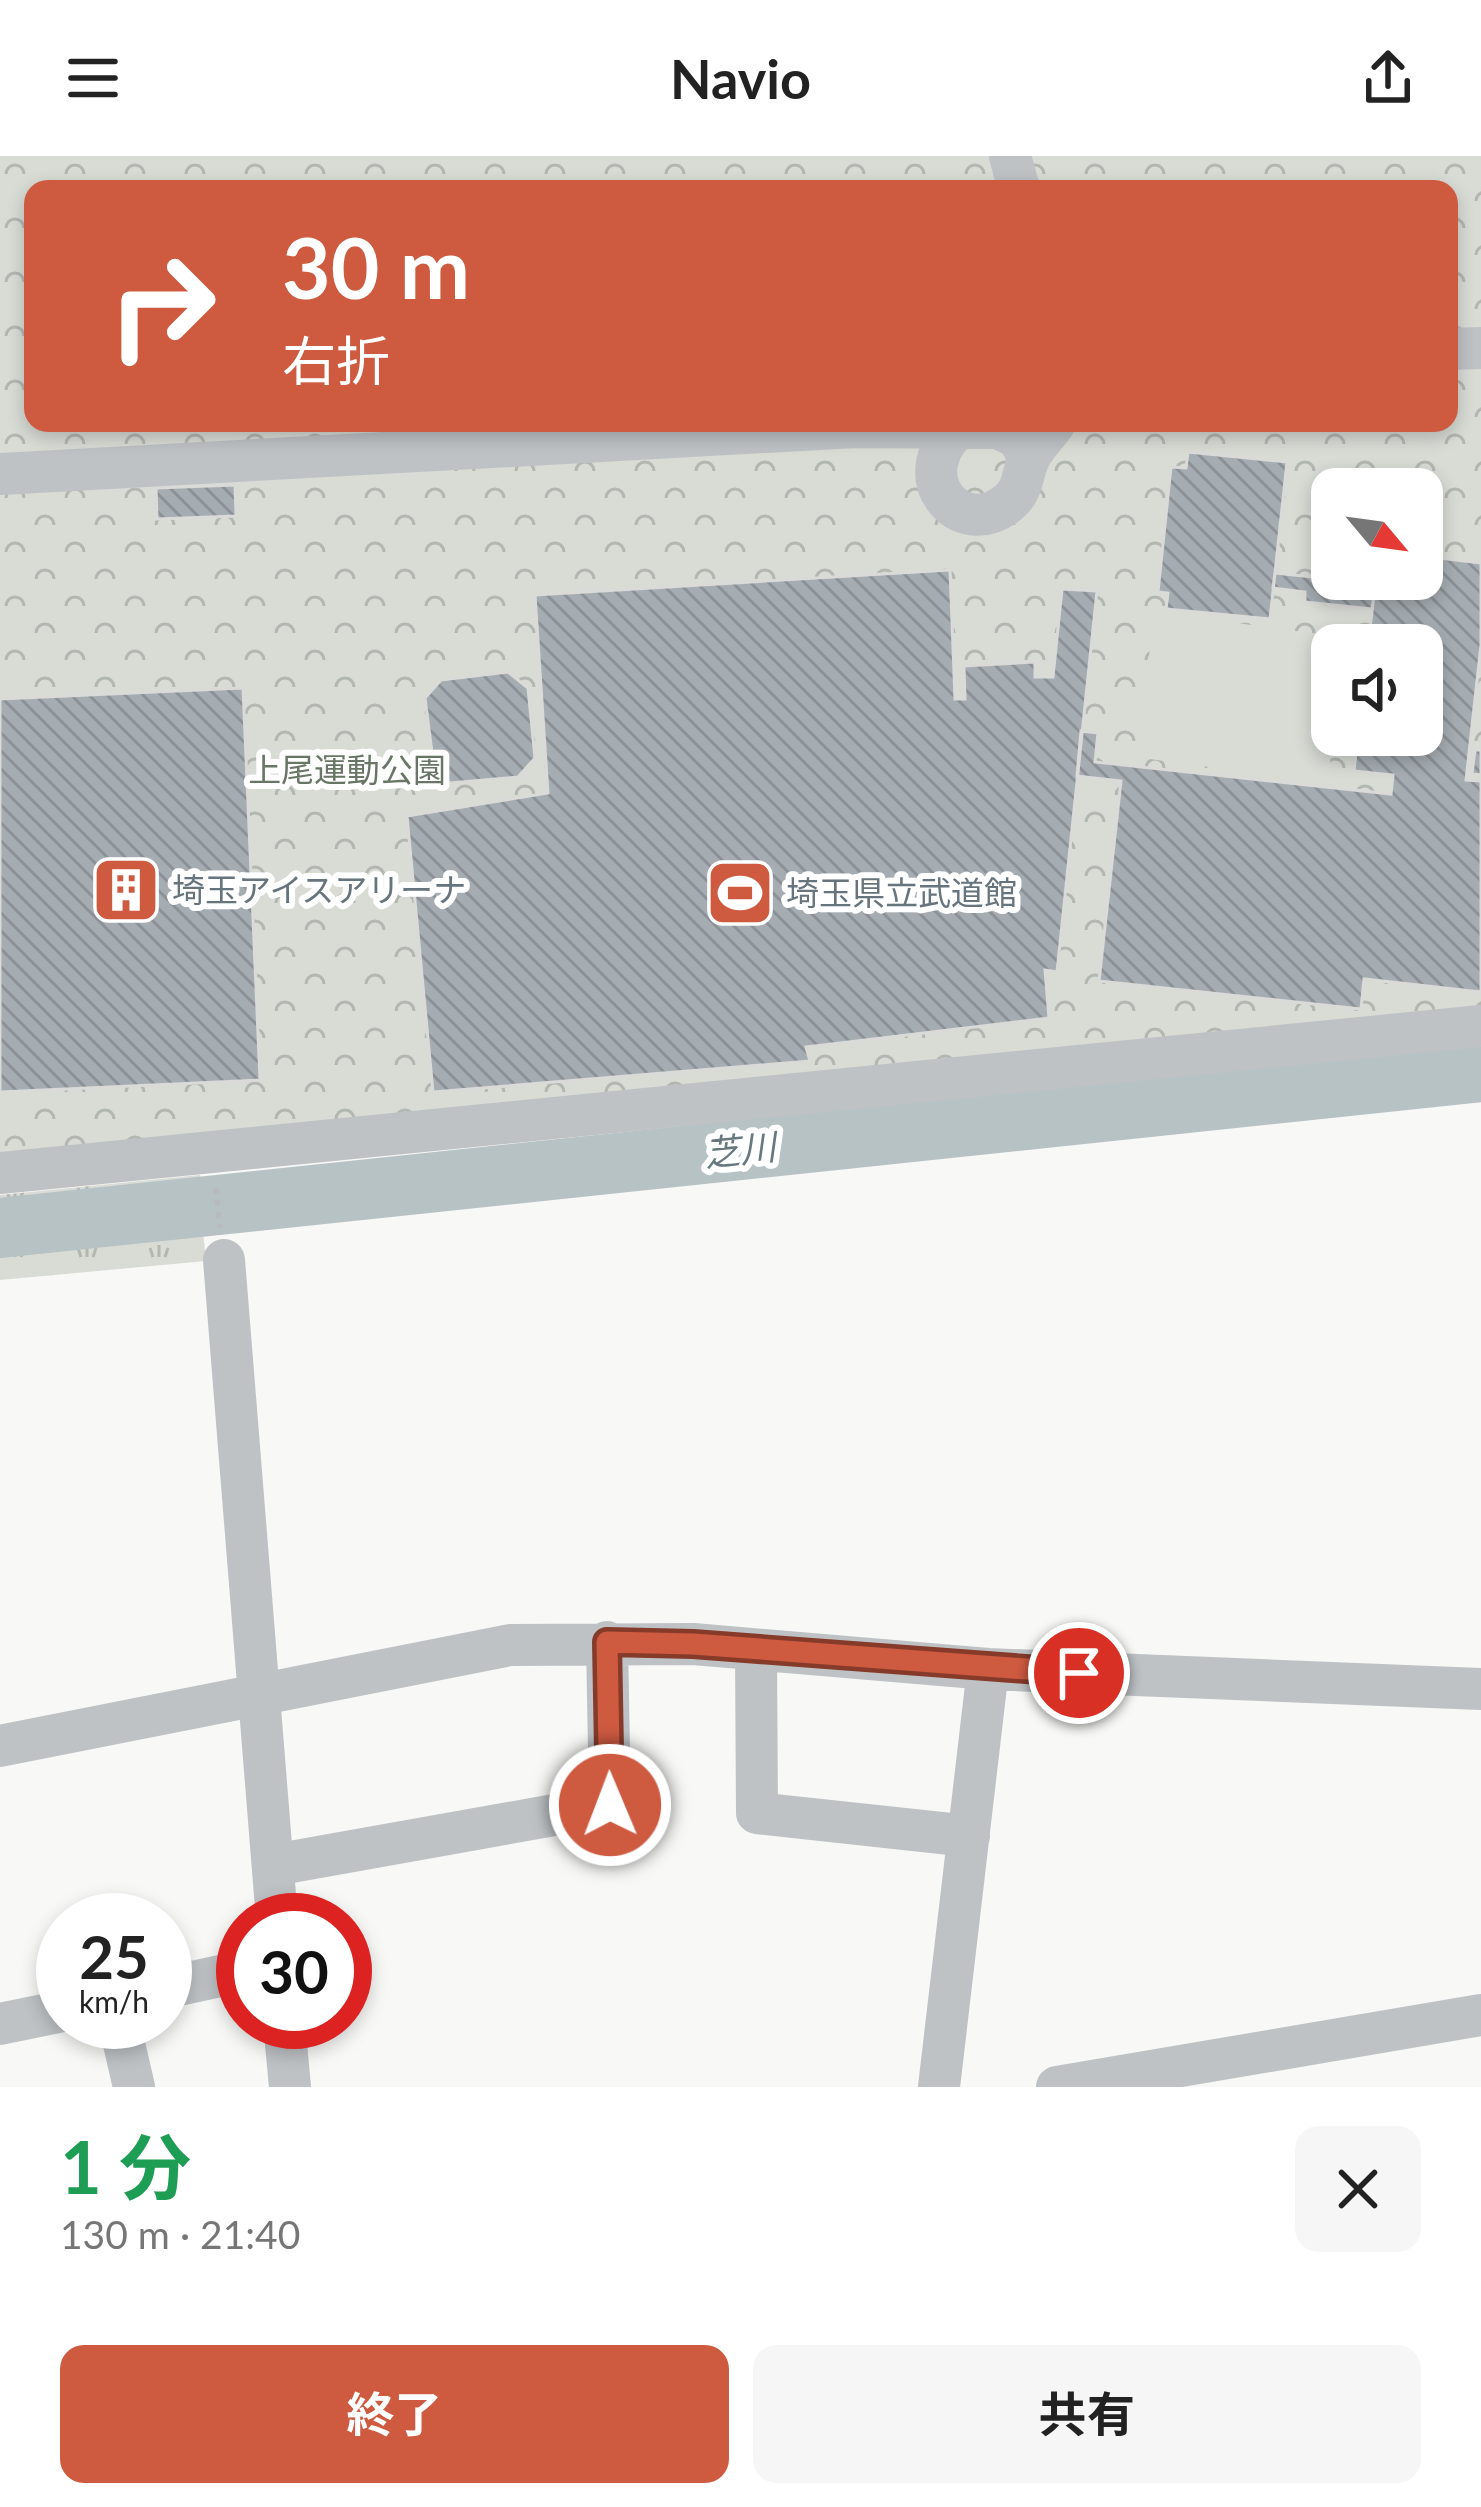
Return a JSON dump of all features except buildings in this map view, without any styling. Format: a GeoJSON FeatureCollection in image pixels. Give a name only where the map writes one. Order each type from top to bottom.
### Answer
{"type":"FeatureCollection","features":[{"type":"Feature","properties":{"kind":"street"},"geometry":{"type":"LineString","coordinates":[[0,474],[765,432]]}},
{"type":"Feature","properties":{"kind":"street"},"geometry":{"type":"LineString","coordinates":[[954,432],[943,443],[934,477],[952,508],[965,513],[994,512],[1012,500],[1024,483],[1029,457],[1048,432]]}},
{"type":"Feature","properties":{"kind":"street"},"geometry":{"type":"LineString","coordinates":[[1006,432],[1017,437],[1029,457]]}},
{"type":"Feature","properties":{"kind":"street"},"geometry":{"type":"LineString","coordinates":[[0,1173],[1481,1026]]}},
{"type":"Feature","properties":{"kind":"street"},"geometry":{"type":"LineString","coordinates":[[224,1260],[276,1893]]}},
{"type":"Feature","properties":{"kind":"street"},"geometry":{"type":"LineString","coordinates":[[274,1865],[610,1805],[607,1642]]}},
{"type":"Feature","properties":{"kind":"street"},"geometry":{"type":"LineString","coordinates":[[0,1746],[510,1645],[607,1642],[988,1669],[1481,1689]]}},
{"type":"Feature","properties":{"kind":"street"},"geometry":{"type":"LineString","coordinates":[[756,1649],[757,1813],[969,1836]]}},
{"type":"Feature","properties":{"kind":"street"},"geometry":{"type":"LineString","coordinates":[[939,2087],[988,1669]]}},
{"type":"Feature","properties":{"kind":"street"},"geometry":{"type":"LineString","coordinates":[[1057,2087],[1255,2070],[1481,2014]]}},
{"type":"Feature","properties":{"kind":"street"},"geometry":{"type":"LineString","coordinates":[[0,2024],[36,2017]]}},
{"type":"Feature","properties":{"kind":"street"},"geometry":{"type":"LineString","coordinates":[[125,2049],[134,2087]]}},
{"type":"Feature","properties":{"kind":"street"},"geometry":{"type":"LineString","coordinates":[[286,2049],[290,2087]]}},
{"type":"Feature","properties":{"kind":"path"},"geometry":{"type":"LineString","coordinates":[[215,1180],[224,1260]]}},
{"type":"Feature","properties":{"kind":"green space","name":"上尾運動公園"},"geometry":{"type":"Polygon","coordinates":[[[0,156],[1481,156],[1481,1006],[0,1153],[0,156]]]}},
{"type":"Feature","properties":{"kind":"green space"},"geometry":{"type":"Polygon","coordinates":[[[1155,612],[1311,633],[1311,756],[1331,756],[1327,783],[1135,757],[1155,612]]]}},
{"type":"Feature","properties":{"kind":"green space"},"geometry":{"type":"Polygon","coordinates":[[[200,1175],[204,1201],[0,1221],[0,1195],[200,1175]]]}},
{"type":"Feature","properties":{"kind":"green space"},"geometry":{"type":"Polygon","coordinates":[[[201,1212],[206,1261],[0,1280],[0,1233],[201,1212]]]}},
{"type":"Feature","properties":{"kind":"waterway","name":"芝川"},"geometry":{"type":"LineString","coordinates":[[0,1228],[1481,1072]]}},
{"type":"Feature","properties":{"kind":"place","name":"埼玉アイスアリーナ"},"geometry":{"type":"Point","coordinates":[126,890]}},
{"type":"Feature","properties":{"kind":"place","name":"埼玉県立武道館"},"geometry":{"type":"Point","coordinates":[740,893]}},
{"type":"Feature","properties":{"kind":"route"},"geometry":{"type":"LineString","coordinates":[[610,1805],[607,1642],[693,1644],[1079,1673]]}}]}
